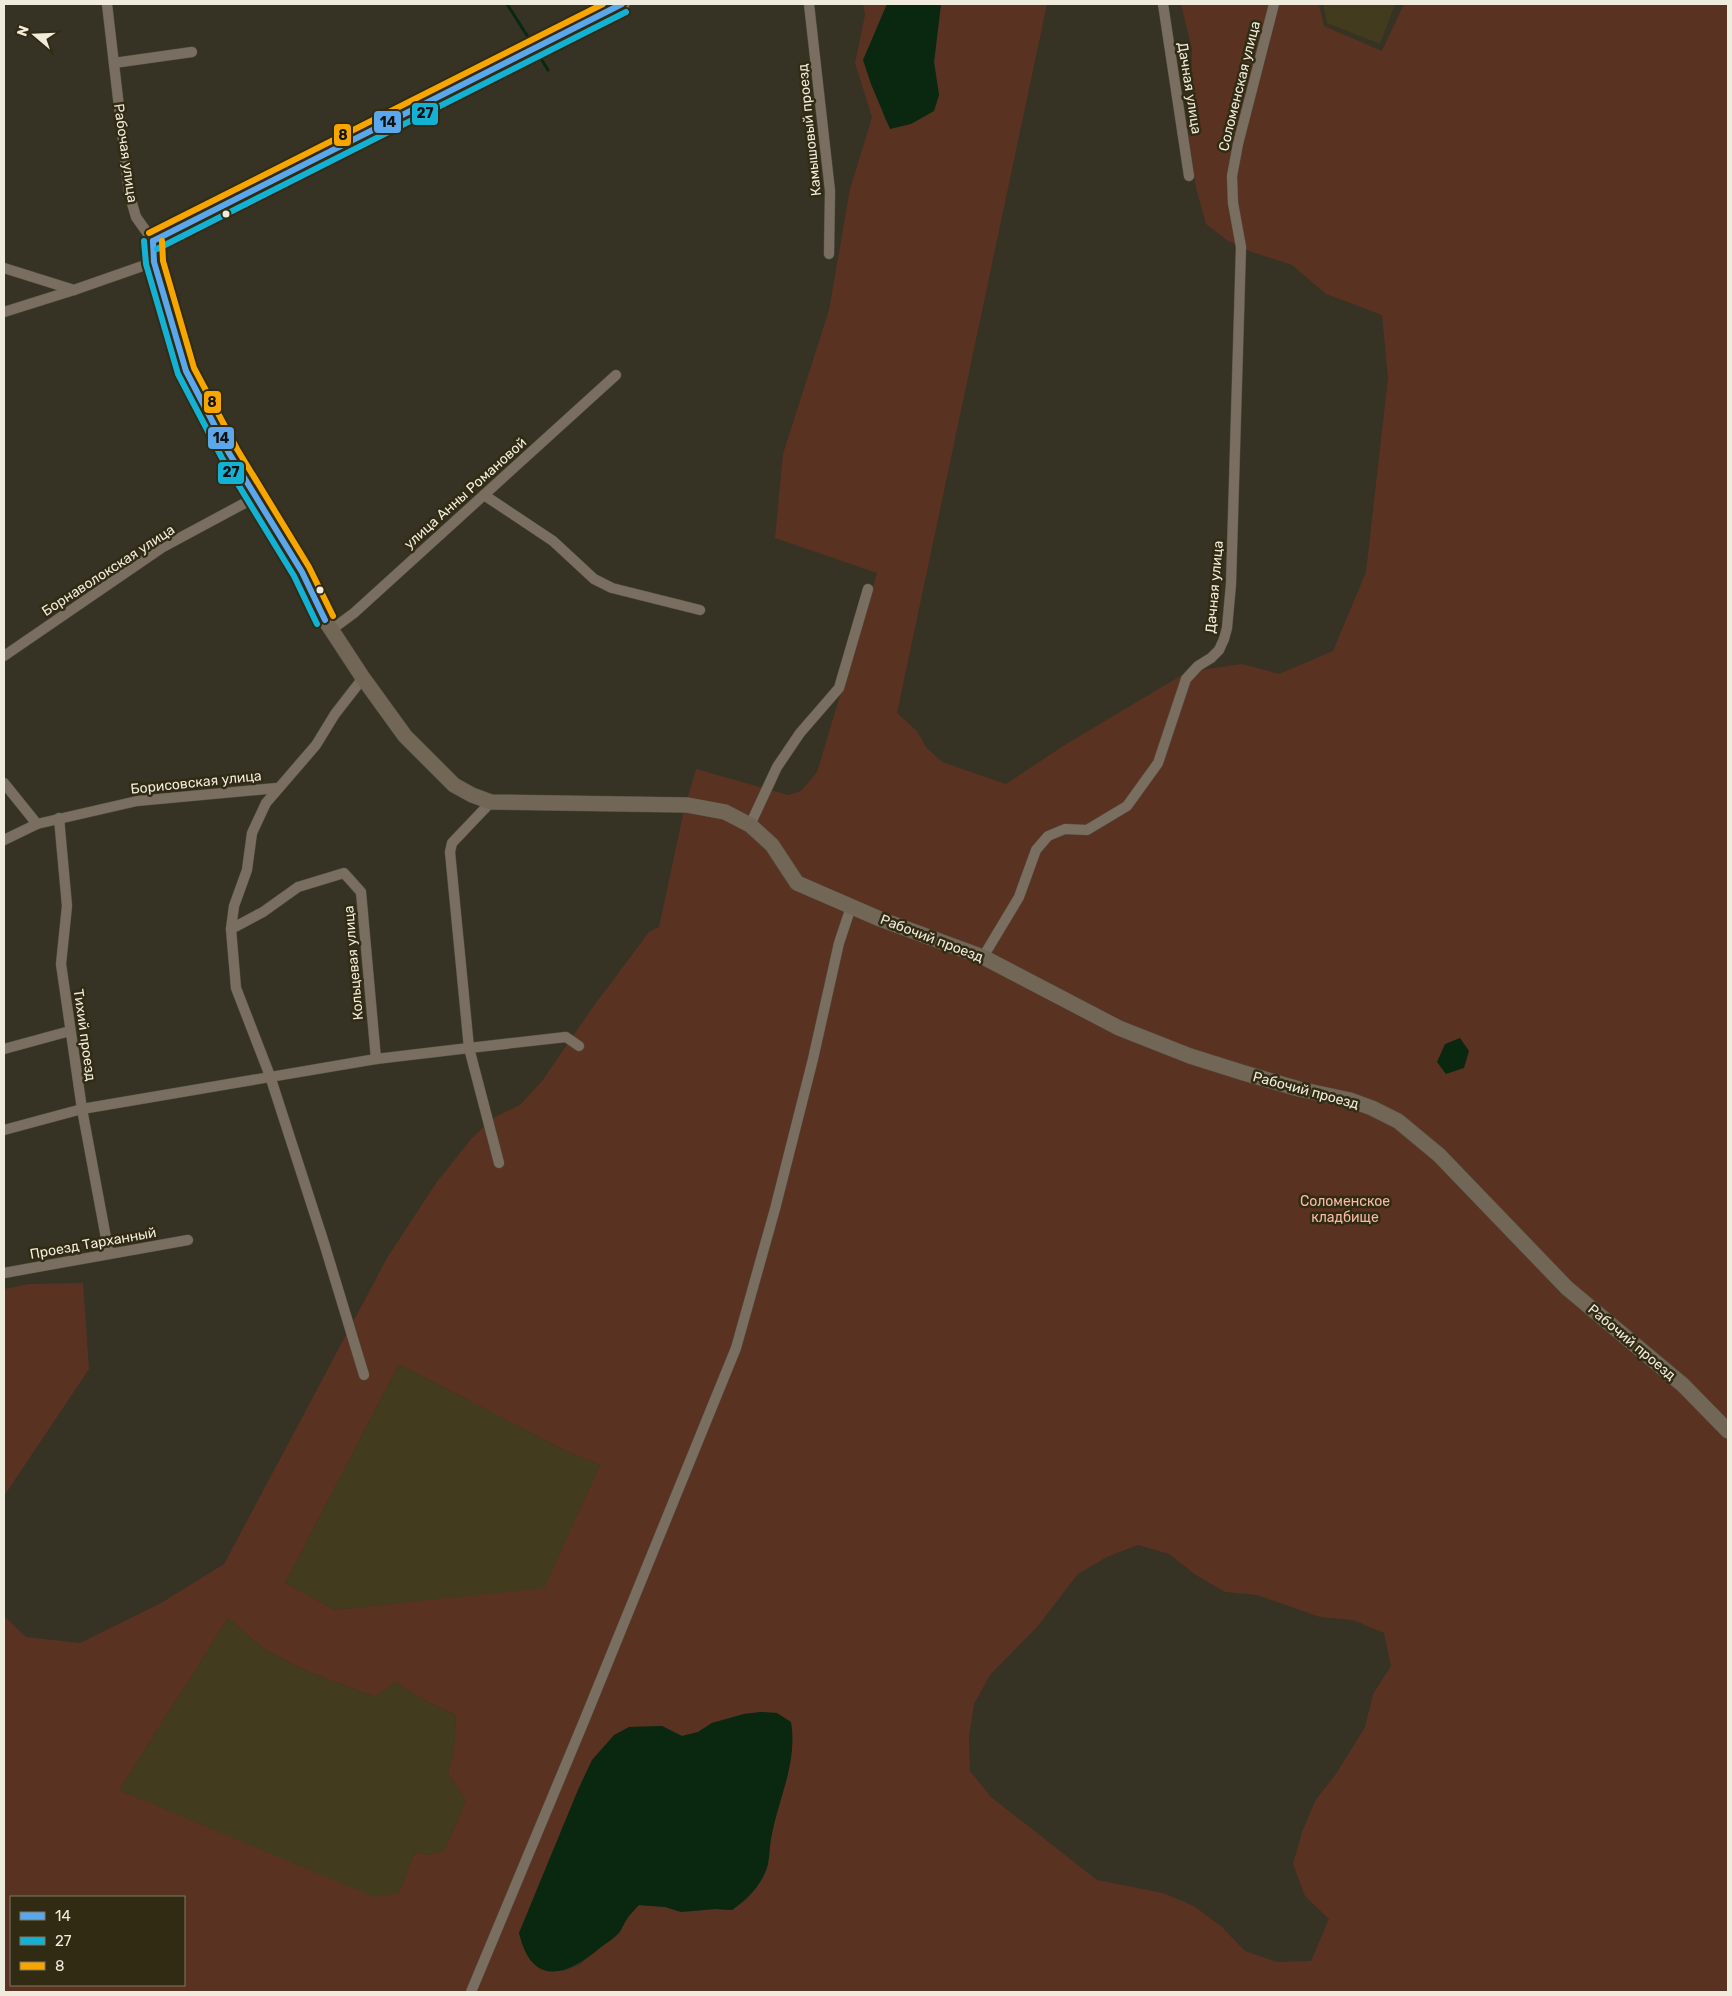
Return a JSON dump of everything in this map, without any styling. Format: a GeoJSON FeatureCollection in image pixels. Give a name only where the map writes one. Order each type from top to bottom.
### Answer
{"type":"FeatureCollection","features":[{"type":"Feature","properties":{"kind":"street","name":"Рабочая улица"},"geometry":{"type":"LineString","coordinates":[[107,4],[129,193],[136,218],[153,241]]}},
{"type":"Feature","properties":{"kind":"street"},"geometry":{"type":"LineString","coordinates":[[622,4],[153,241],[154,262],[186,371],[229,453],[302,572],[331,630],[362,678],[405,736],[436,768],[454,785],[472,795],[491,802],[687,805],[725,812],[750,825],[777,767],[800,733],[839,688],[868,589]]}},
{"type":"Feature","properties":{"kind":"street","name":"Камышовый проезд"},"geometry":{"type":"LineString","coordinates":[[808,4],[830,191],[829,254]]}},
{"type":"Feature","properties":{"kind":"street","name":"Дачная улица"},"geometry":{"type":"LineString","coordinates":[[1163,4],[1189,176]]}},
{"type":"Feature","properties":{"kind":"street","name":"Соломенская улица"},"geometry":{"type":"LineString","coordinates":[[1232,176],[1238,144],[1274,4]]}},
{"type":"Feature","properties":{"kind":"street"},"geometry":{"type":"LineString","coordinates":[[114,62],[192,52]]}},
{"type":"Feature","properties":{"kind":"street","name":"Дачная улица"},"geometry":{"type":"LineString","coordinates":[[983,956],[1019,897],[1036,850],[1048,836],[1065,829],[1087,830],[1127,806],[1136,795],[1158,762],[1186,679],[1198,666],[1211,658],[1219,650],[1224,639],[1227,628],[1231,584],[1241,247],[1232,176]]}},
{"type":"Feature","properties":{"kind":"street"},"geometry":{"type":"LineString","coordinates":[[4,312],[154,262]]}},
{"type":"Feature","properties":{"kind":"street"},"geometry":{"type":"LineString","coordinates":[[4,268],[74,290]]}},
{"type":"Feature","properties":{"kind":"street","name":"улица Анны Романовой"},"geometry":{"type":"LineString","coordinates":[[331,630],[354,613],[616,375]]}},
{"type":"Feature","properties":{"kind":"street"},"geometry":{"type":"LineString","coordinates":[[484,494],[553,541],[594,579],[612,588],[700,610]]}},
{"type":"Feature","properties":{"kind":"street","name":"Борнаволокская улица"},"geometry":{"type":"LineString","coordinates":[[4,656],[163,547],[256,497]]}},
{"type":"Feature","properties":{"kind":"street"},"geometry":{"type":"LineString","coordinates":[[362,678],[335,714],[316,745],[266,803],[252,833],[247,870],[234,906],[231,929],[236,988],[270,1076],[322,1235],[364,1376]]}},
{"type":"Feature","properties":{"kind":"street"},"geometry":{"type":"LineString","coordinates":[[4,783],[37,824]]}},
{"type":"Feature","properties":{"kind":"street","name":"Борисовская улица"},"geometry":{"type":"LineString","coordinates":[[4,840],[37,824],[137,801],[277,788]]}},
{"type":"Feature","properties":{"kind":"street"},"geometry":{"type":"LineString","coordinates":[[491,802],[452,843],[450,852],[469,1048],[499,1163]]}},
{"type":"Feature","properties":{"kind":"street","name":"Тихий проезд"},"geometry":{"type":"LineString","coordinates":[[59,818],[67,906],[62,964],[82,1109],[109,1254]]}},
{"type":"Feature","properties":{"kind":"street","name":"Рабочий проезд"},"geometry":{"type":"LineString","coordinates":[[750,825],[772,845],[797,883],[851,907],[983,956],[1119,1028],[1190,1056],[1244,1073],[1299,1089],[1350,1100],[1372,1108],[1398,1122],[1438,1155],[1566,1288],[1683,1385],[1728,1431]]}},
{"type":"Feature","properties":{"kind":"street","name":"Кольцевая улица"},"geometry":{"type":"LineString","coordinates":[[231,929],[263,912],[298,887],[344,873],[361,892],[376,1060]]}},
{"type":"Feature","properties":{"kind":"street"},"geometry":{"type":"LineString","coordinates":[[471,1992],[736,1348],[775,1209],[813,1059],[839,943],[851,907]]}},
{"type":"Feature","properties":{"kind":"street"},"geometry":{"type":"LineString","coordinates":[[4,1048],[70,1031]]}},
{"type":"Feature","properties":{"kind":"street"},"geometry":{"type":"LineString","coordinates":[[4,1130],[82,1109],[270,1076],[376,1060],[566,1037],[579,1046]]}},
{"type":"Feature","properties":{"kind":"street","name":"Проезд Тарханный"},"geometry":{"type":"LineString","coordinates":[[4,1273],[188,1240]]}},
{"type":"Feature","properties":{"kind":"shaded area"},"geometry":{"type":"Polygon","coordinates":[[[887,4],[941,4],[934,62],[939,95],[934,111],[911,124],[890,129],[863,60],[887,4]]]}},
{"type":"Feature","properties":{"kind":"shaded area"},"geometry":{"type":"Polygon","coordinates":[[[1323,4],[1395,4],[1380,44],[1327,23],[1323,4]]]}},
{"type":"Feature","properties":{"kind":"shaded area"},"geometry":{"type":"Polygon","coordinates":[[[1460,1038],[1469,1051],[1464,1068],[1446,1074],[1437,1062],[1445,1044],[1460,1038]]]}},
{"type":"Feature","properties":{"kind":"shaded area"},"geometry":{"type":"Polygon","coordinates":[[[399,1364],[566,1451],[600,1465],[544,1589],[335,1610],[285,1583],[399,1364]]]}},
{"type":"Feature","properties":{"kind":"shaded area"},"geometry":{"type":"Polygon","coordinates":[[[228,1618],[263,1648],[302,1669],[375,1697],[395,1682],[428,1702],[456,1715],[454,1751],[448,1773],[466,1801],[444,1851],[428,1855],[416,1853],[399,1893],[374,1898],[119,1790],[228,1618]]]}},
{"type":"Feature","properties":{"kind":"shaded area"},"geometry":{"type":"Polygon","coordinates":[[[777,1713],[791,1722],[792,1752],[774,1824],[767,1869],[751,1894],[732,1910],[715,1909],[681,1912],[665,1907],[639,1905],[617,1935],[576,1965],[552,1972],[542,1969],[533,1962],[525,1951],[519,1933],[592,1760],[614,1735],[629,1727],[662,1726],[682,1736],[698,1732],[712,1723],[744,1714],[777,1713]]]}},
{"type":"Feature","properties":{"kind":"green space","name":"Соломенское кладбище"},"geometry":{"type":"Polygon","coordinates":[[[863,4],[887,4],[876,30],[871,84],[886,122],[939,95],[934,62],[941,4],[1047,4],[897,713],[917,731],[926,747],[942,762],[1006,784],[1063,746],[1187,672],[1242,664],[1279,674],[1333,651],[1366,572],[1388,378],[1382,315],[1326,294],[1292,265],[1252,252],[1228,241],[1206,224],[1196,188],[1189,138],[1192,50],[1181,4],[1319,4],[1324,26],[1382,51],[1404,4],[1728,4],[1728,1992],[4,1992],[4,1616],[26,1637],[80,1643],[161,1603],[224,1564],[387,1258],[436,1183],[472,1138],[493,1118],[520,1105],[542,1081],[593,1007],[649,932],[659,927],[684,810],[696,769],[788,795],[801,791],[817,772],[877,573],[775,538],[783,454],[829,310],[850,189],[872,117],[855,63],[865,15],[863,4]],[[399,1364],[285,1583],[335,1610],[544,1588],[600,1465],[566,1451],[399,1364]],[[1138,1545],[1107,1557],[1078,1574],[1037,1627],[990,1675],[974,1704],[969,1737],[970,1771],[991,1797],[1097,1880],[1163,1893],[1194,1906],[1222,1927],[1245,1951],[1277,1962],[1311,1961],[1329,1919],[1305,1896],[1293,1864],[1302,1832],[1315,1801],[1336,1774],[1365,1727],[1373,1694],[1391,1666],[1384,1633],[1353,1620],[1320,1617],[1257,1595],[1225,1592],[1196,1575],[1169,1554],[1138,1545]],[[228,1618],[119,1790],[374,1897],[399,1893],[413,1857],[417,1853],[428,1855],[444,1851],[466,1801],[448,1773],[454,1751],[456,1715],[428,1702],[395,1682],[375,1697],[302,1669],[263,1648],[228,1618]],[[777,1713],[744,1714],[712,1723],[698,1732],[682,1736],[662,1726],[629,1727],[592,1760],[519,1933],[546,1971],[563,1971],[579,1965],[619,1932],[628,1917],[639,1905],[665,1907],[681,1912],[715,1909],[732,1910],[746,1900],[757,1887],[769,1855],[777,1713]]]}},
{"type":"Feature","properties":{"kind":"green space"},"geometry":{"type":"Polygon","coordinates":[[[83,1283],[89,1369],[4,1496],[4,1289],[29,1284],[83,1283]]]}},
{"type":"Feature","properties":{"kind":"waterway"},"geometry":{"type":"LineString","coordinates":[[507,4],[528,37]]}},
{"type":"Feature","properties":{"kind":"waterway"},"geometry":{"type":"LineString","coordinates":[[537,52],[548,70]]}},
{"type":"Feature","properties":{"kind":"transit line","name":"8"},"geometry":{"type":"LineString","coordinates":[[149,233],[603,4]]}},
{"type":"Feature","properties":{"kind":"transit line","name":"14"},"geometry":{"type":"LineString","coordinates":[[153,241],[622,4]]}},
{"type":"Feature","properties":{"kind":"transit line","name":"27"},"geometry":{"type":"LineString","coordinates":[[157,249],[626,12]]}},
{"type":"Feature","properties":{"kind":"transit line","name":"27"},"geometry":{"type":"LineString","coordinates":[[144,241],[146,264],[178,374],[222,458],[294,576],[317,624]]}},
{"type":"Feature","properties":{"kind":"transit line","name":"14"},"geometry":{"type":"LineString","coordinates":[[153,241],[154,262],[186,371],[229,453],[302,572],[325,620]]}},
{"type":"Feature","properties":{"kind":"transit line","name":"8"},"geometry":{"type":"LineString","coordinates":[[162,241],[163,261],[194,368],[237,449],[309,567],[333,616]]}}]}
